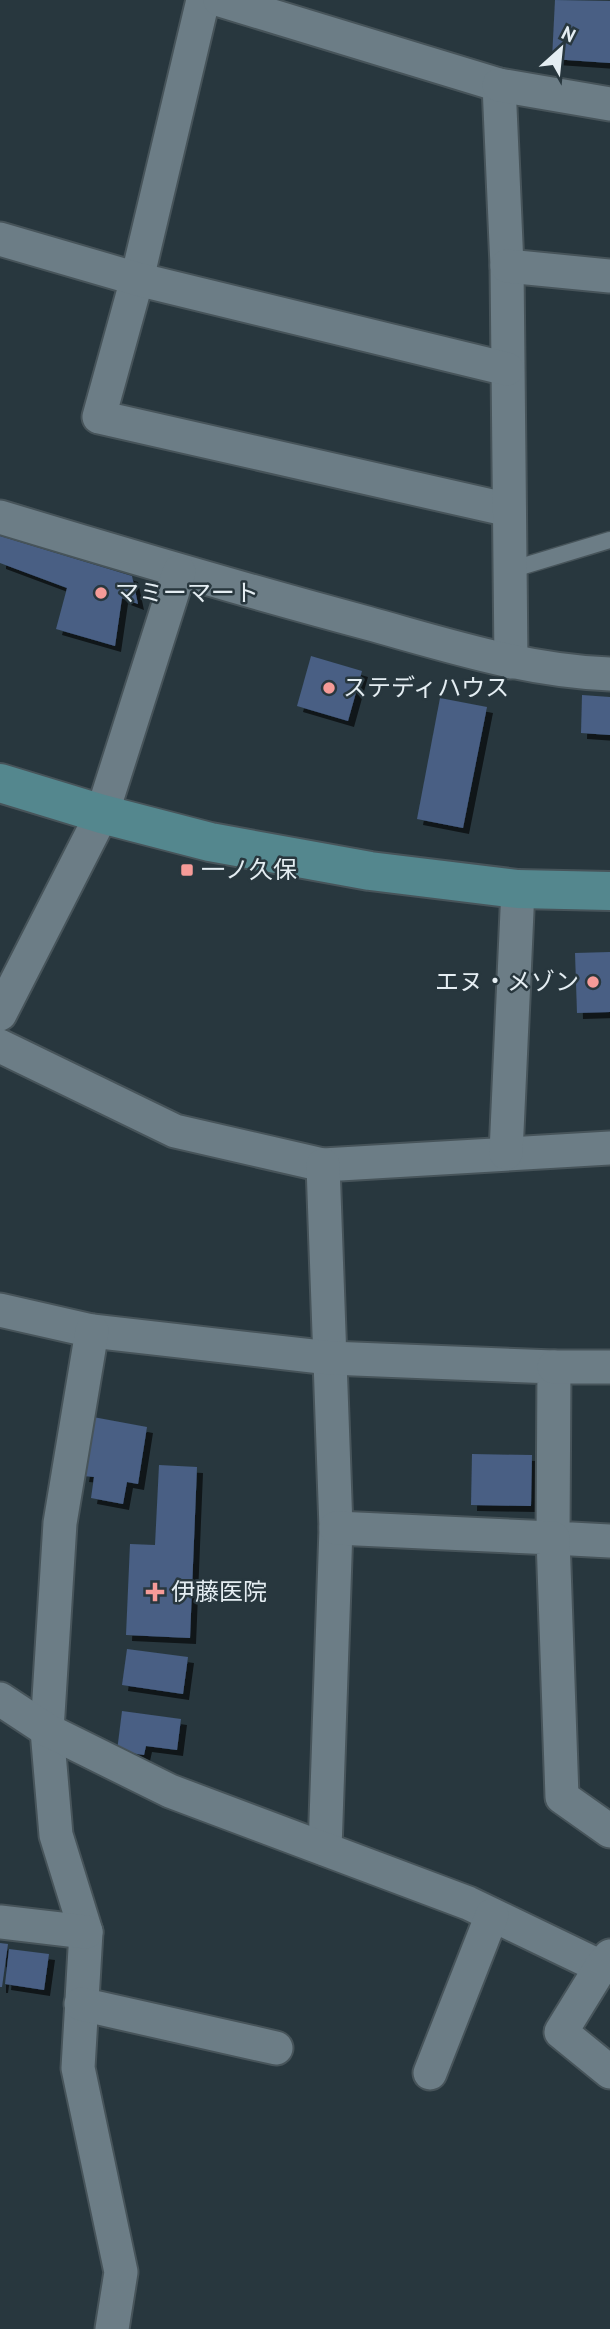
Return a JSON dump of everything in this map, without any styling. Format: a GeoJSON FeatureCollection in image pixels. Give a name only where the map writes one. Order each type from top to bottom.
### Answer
{"type":"FeatureCollection","features":[{"type":"Feature","properties":{"kind":"street"},"geometry":{"type":"LineString","coordinates":[[203,0],[137,279],[99,417],[509,510]]}},
{"type":"Feature","properties":{"kind":"street"},"geometry":{"type":"LineString","coordinates":[[220,0],[499,85],[610,104]]}},
{"type":"Feature","properties":{"kind":"street"},"geometry":{"type":"LineString","coordinates":[[499,85],[507,266],[511,662]]}},
{"type":"Feature","properties":{"kind":"street"},"geometry":{"type":"LineString","coordinates":[[0,239],[137,279],[508,369]]}},
{"type":"Feature","properties":{"kind":"street"},"geometry":{"type":"LineString","coordinates":[[507,266],[610,276]]}},
{"type":"Feature","properties":{"kind":"street"},"geometry":{"type":"LineString","coordinates":[[0,517],[179,572],[511,662],[576,673],[610,674]]}},
{"type":"Feature","properties":{"kind":"street"},"geometry":{"type":"LineString","coordinates":[[0,1014],[102,814],[179,572]]}},
{"type":"Feature","properties":{"kind":"street"},"geometry":{"type":"LineString","coordinates":[[0,783],[102,814],[210,842],[356,868],[518,888],[610,891]]}},
{"type":"Feature","properties":{"kind":"street"},"geometry":{"type":"LineString","coordinates":[[506,1153],[518,888]]}},
{"type":"Feature","properties":{"kind":"street"},"geometry":{"type":"LineString","coordinates":[[0,1046],[175,1131],[323,1165],[610,1148]]}},
{"type":"Feature","properties":{"kind":"street"},"geometry":{"type":"LineString","coordinates":[[323,1165],[336,1528],[325,1849]]}},
{"type":"Feature","properties":{"kind":"street"},"geometry":{"type":"LineString","coordinates":[[0,1310],[92,1331],[330,1358],[610,1367]]}},
{"type":"Feature","properties":{"kind":"street"},"geometry":{"type":"LineString","coordinates":[[92,1331],[60,1523],[47,1731],[56,1835],[86,1932],[78,2068],[121,2272],[112,2329]]}},
{"type":"Feature","properties":{"kind":"street"},"geometry":{"type":"LineString","coordinates":[[554,1367],[553,1538],[562,1797],[610,1831]]}},
{"type":"Feature","properties":{"kind":"street"},"geometry":{"type":"LineString","coordinates":[[336,1528],[610,1541]]}},
{"type":"Feature","properties":{"kind":"street"},"geometry":{"type":"LineString","coordinates":[[0,1699],[47,1731],[170,1791],[468,1903],[605,1961],[561,2032],[610,2072]]}},
{"type":"Feature","properties":{"kind":"street"},"geometry":{"type":"LineString","coordinates":[[430,2073],[492,1915]]}},
{"type":"Feature","properties":{"kind":"street"},"geometry":{"type":"LineString","coordinates":[[0,1922],[86,1932]]}},
{"type":"Feature","properties":{"kind":"street"},"geometry":{"type":"LineString","coordinates":[[82,2004],[275,2048]]}},
{"type":"Feature","properties":{"kind":"lane"},"geometry":{"type":"LineString","coordinates":[[510,570],[610,540]]}},
{"type":"Feature","properties":{"kind":"building"},"geometry":{"type":"Polygon","coordinates":[[[555,0],[610,1],[610,63],[552,59],[555,0]]]}},
{"type":"Feature","properties":{"kind":"building","name":"マミーマート"},"geometry":{"type":"Polygon","coordinates":[[[0,536],[132,576],[138,604],[122,598],[115,646],[56,629],[67,588],[0,563],[0,536]]]}},
{"type":"Feature","properties":{"kind":"building","name":"ステディハウス"},"geometry":{"type":"Polygon","coordinates":[[[311,656],[362,671],[348,721],[297,706],[311,656]]]}},
{"type":"Feature","properties":{"kind":"building"},"geometry":{"type":"Polygon","coordinates":[[[582,695],[610,697],[610,735],[581,733],[582,695]]]}},
{"type":"Feature","properties":{"kind":"building"},"geometry":{"type":"Polygon","coordinates":[[[440,698],[487,707],[463,828],[417,819],[440,698]]]}},
{"type":"Feature","properties":{"kind":"building","name":"エヌ・メゾン"},"geometry":{"type":"Polygon","coordinates":[[[610,952],[610,1012],[577,1013],[575,953],[610,952]]]}},
{"type":"Feature","properties":{"kind":"building"},"geometry":{"type":"Polygon","coordinates":[[[93,1417],[147,1427],[138,1484],[127,1482],[123,1504],[91,1498],[94,1477],[83,1476],[93,1417]]]}},
{"type":"Feature","properties":{"kind":"building"},"geometry":{"type":"Polygon","coordinates":[[[472,1454],[532,1455],[531,1506],[471,1505],[472,1454]]]}},
{"type":"Feature","properties":{"kind":"building"},"geometry":{"type":"Polygon","coordinates":[[[159,1465],[197,1467],[190,1638],[126,1635],[130,1544],[155,1545],[159,1465]]]}},
{"type":"Feature","properties":{"kind":"building"},"geometry":{"type":"Polygon","coordinates":[[[127,1649],[188,1657],[183,1694],[122,1685],[127,1649]]]}},
{"type":"Feature","properties":{"kind":"building"},"geometry":{"type":"Polygon","coordinates":[[[122,1711],[181,1719],[177,1750],[146,1746],[144,1755],[117,1751],[122,1711]]]}},
{"type":"Feature","properties":{"kind":"building"},"geometry":{"type":"Polygon","coordinates":[[[0,1943],[8,1944],[2,1987],[0,1987],[0,1943]]]}},
{"type":"Feature","properties":{"kind":"building"},"geometry":{"type":"Polygon","coordinates":[[[9,1949],[49,1954],[44,1990],[5,1984],[9,1949]]]}},
{"type":"Feature","properties":{"kind":"place","name":"マミーマート"},"geometry":{"type":"Point","coordinates":[101,593]}},
{"type":"Feature","properties":{"kind":"place","name":"ステディハウス"},"geometry":{"type":"Point","coordinates":[329,688]}},
{"type":"Feature","properties":{"kind":"place","name":"一ノ久保"},"geometry":{"type":"Point","coordinates":[187,870]}},
{"type":"Feature","properties":{"kind":"place","name":"エヌ・メゾン"},"geometry":{"type":"Point","coordinates":[593,982]}},
{"type":"Feature","properties":{"kind":"place","name":"伊藤医院"},"geometry":{"type":"Point","coordinates":[155,1592]}}]}
